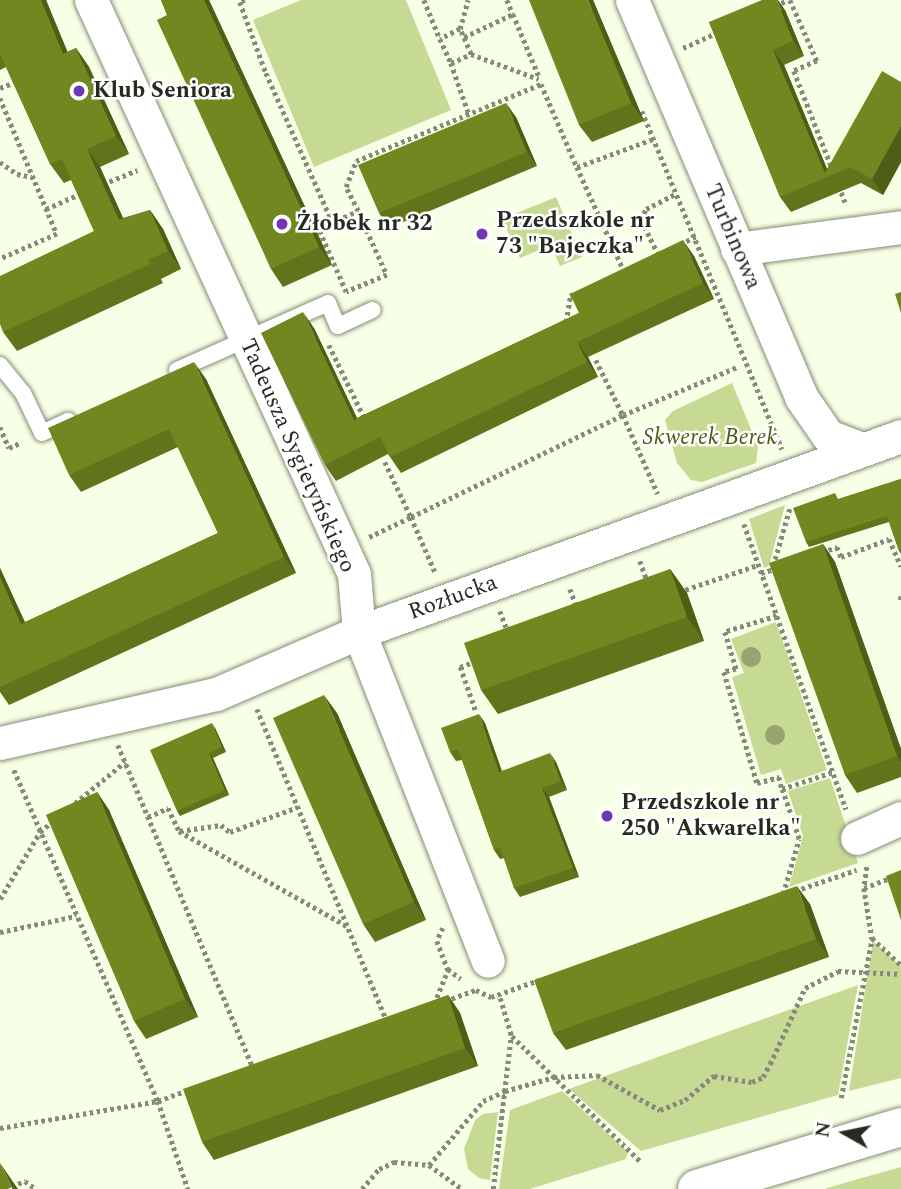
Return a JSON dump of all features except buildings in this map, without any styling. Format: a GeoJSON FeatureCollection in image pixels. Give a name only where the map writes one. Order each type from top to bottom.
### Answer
{"type":"FeatureCollection","features":[{"type":"Feature","properties":{"kind":"street","name":"Tadeusza Sygietyńskiego"},"geometry":{"type":"LineString","coordinates":[[91,0],[244,340],[354,573],[359,632],[488,961]]}},
{"type":"Feature","properties":{"kind":"street","name":"Turbinowa"},"geometry":{"type":"LineString","coordinates":[[632,0],[801,397],[828,436],[862,449]]}},
{"type":"Feature","properties":{"kind":"street"},"geometry":{"type":"LineString","coordinates":[[737,249],[901,227]]}},
{"type":"Feature","properties":{"kind":"street","name":"Rozłucka"},"geometry":{"type":"LineString","coordinates":[[6,754],[216,694],[359,632],[793,487],[862,449],[901,436]]}},
{"type":"Feature","properties":{"kind":"street"},"geometry":{"type":"LineString","coordinates":[[862,852],[901,818]]}},
{"type":"Feature","properties":{"kind":"street"},"geometry":{"type":"LineString","coordinates":[[697,1189],[901,1127]]}},
{"type":"Feature","properties":{"kind":"lane"},"geometry":{"type":"LineString","coordinates":[[166,376],[328,303],[338,326],[372,310]]}},
{"type":"Feature","properties":{"kind":"lane"},"geometry":{"type":"LineString","coordinates":[[0,365],[23,393],[42,433],[79,416]]}},
{"type":"Feature","properties":{"kind":"path"},"geometry":{"type":"LineString","coordinates":[[245,0],[240,2],[267,73],[332,221]]}},
{"type":"Feature","properties":{"kind":"path"},"geometry":{"type":"LineString","coordinates":[[424,0],[469,114]]}},
{"type":"Feature","properties":{"kind":"path"},"geometry":{"type":"LineString","coordinates":[[468,0],[460,29],[471,54],[540,82]]}},
{"type":"Feature","properties":{"kind":"path"},"geometry":{"type":"LineString","coordinates":[[507,0],[540,82],[624,271]]}},
{"type":"Feature","properties":{"kind":"path"},"geometry":{"type":"LineString","coordinates":[[764,11],[789,0],[817,61],[794,71],[833,171]]}},
{"type":"Feature","properties":{"kind":"path"},"geometry":{"type":"LineString","coordinates":[[464,37],[513,14]]}},
{"type":"Feature","properties":{"kind":"path"},"geometry":{"type":"LineString","coordinates":[[678,50],[727,28]]}},
{"type":"Feature","properties":{"kind":"path"},"geometry":{"type":"LineString","coordinates":[[440,38],[460,29]]}},
{"type":"Feature","properties":{"kind":"path"},"geometry":{"type":"LineString","coordinates":[[451,63],[471,54]]}},
{"type":"Feature","properties":{"kind":"path"},"geometry":{"type":"LineString","coordinates":[[0,88],[26,77]]}},
{"type":"Feature","properties":{"kind":"path"},"geometry":{"type":"LineString","coordinates":[[358,211],[318,228],[346,292],[387,275],[358,211],[346,187],[356,161],[540,82]]}},
{"type":"Feature","properties":{"kind":"path"},"geometry":{"type":"LineString","coordinates":[[0,98],[57,234],[0,259]]}},
{"type":"Feature","properties":{"kind":"path"},"geometry":{"type":"LineString","coordinates":[[639,103],[793,487],[771,570]]}},
{"type":"Feature","properties":{"kind":"path"},"geometry":{"type":"LineString","coordinates":[[577,167],[653,139]]}},
{"type":"Feature","properties":{"kind":"path"},"geometry":{"type":"LineString","coordinates":[[0,162],[17,174],[33,177]]}},
{"type":"Feature","properties":{"kind":"path"},"geometry":{"type":"LineString","coordinates":[[46,209],[144,167]]}},
{"type":"Feature","properties":{"kind":"path"},"geometry":{"type":"LineString","coordinates":[[838,183],[857,233]]}},
{"type":"Feature","properties":{"kind":"path"},"geometry":{"type":"LineString","coordinates":[[658,255],[641,220],[646,209],[676,194]]}},
{"type":"Feature","properties":{"kind":"path"},"geometry":{"type":"LineString","coordinates":[[646,260],[695,237]]}},
{"type":"Feature","properties":{"kind":"path"},"geometry":{"type":"LineString","coordinates":[[613,276],[635,266]]}},
{"type":"Feature","properties":{"kind":"path"},"geometry":{"type":"LineString","coordinates":[[575,315],[570,296],[580,291]]}},
{"type":"Feature","properties":{"kind":"path"},"geometry":{"type":"LineString","coordinates":[[565,325],[571,306]]}},
{"type":"Feature","properties":{"kind":"path"},"geometry":{"type":"LineString","coordinates":[[311,309],[368,427]]}},
{"type":"Feature","properties":{"kind":"path"},"geometry":{"type":"LineString","coordinates":[[596,360],[662,503]]}},
{"type":"Feature","properties":{"kind":"path"},"geometry":{"type":"LineString","coordinates":[[363,540],[622,415],[737,367]]}},
{"type":"Feature","properties":{"kind":"path"},"geometry":{"type":"LineString","coordinates":[[365,420],[378,414]]}},
{"type":"Feature","properties":{"kind":"path"},"geometry":{"type":"LineString","coordinates":[[385,462],[439,579]]}},
{"type":"Feature","properties":{"kind":"path"},"geometry":{"type":"LineString","coordinates":[[741,517],[862,852],[864,888],[872,938],[841,1098]]}},
{"type":"Feature","properties":{"kind":"path"},"geometry":{"type":"LineString","coordinates":[[815,555],[837,547],[841,557],[889,538],[901,566]]}},
{"type":"Feature","properties":{"kind":"path"},"geometry":{"type":"LineString","coordinates":[[637,554],[650,588]]}},
{"type":"Feature","properties":{"kind":"path"},"geometry":{"type":"LineString","coordinates":[[668,596],[758,565]]}},
{"type":"Feature","properties":{"kind":"path"},"geometry":{"type":"LineString","coordinates":[[761,573],[782,566]]}},
{"type":"Feature","properties":{"kind":"path"},"geometry":{"type":"LineString","coordinates":[[566,579],[579,613]]}},
{"type":"Feature","properties":{"kind":"path"},"geometry":{"type":"LineString","coordinates":[[498,603],[510,636]]}},
{"type":"Feature","properties":{"kind":"path"},"geometry":{"type":"LineString","coordinates":[[777,616],[725,632],[736,668],[724,672],[757,783],[779,777],[799,839],[783,895]]}},
{"type":"Feature","properties":{"kind":"path"},"geometry":{"type":"LineString","coordinates":[[475,710],[460,667],[481,659]]}},
{"type":"Feature","properties":{"kind":"path"},"geometry":{"type":"LineString","coordinates":[[254,702],[388,1021]]}},
{"type":"Feature","properties":{"kind":"path"},"geometry":{"type":"LineString","coordinates":[[117,741],[253,1068]]}},
{"type":"Feature","properties":{"kind":"path"},"geometry":{"type":"LineString","coordinates":[[6,754],[158,1101],[188,1189]]}},
{"type":"Feature","properties":{"kind":"path"},"geometry":{"type":"LineString","coordinates":[[72,806],[125,762]]}},
{"type":"Feature","properties":{"kind":"path"},"geometry":{"type":"LineString","coordinates":[[782,789],[833,772]]}},
{"type":"Feature","properties":{"kind":"path"},"geometry":{"type":"LineString","coordinates":[[179,831],[220,825],[230,832],[298,807]]}},
{"type":"Feature","properties":{"kind":"path"},"geometry":{"type":"LineString","coordinates":[[148,817],[168,808],[179,831],[348,927]]}},
{"type":"Feature","properties":{"kind":"path"},"geometry":{"type":"LineString","coordinates":[[0,899],[40,832],[61,815]]}},
{"type":"Feature","properties":{"kind":"path"},"geometry":{"type":"LineString","coordinates":[[770,900],[862,852]]}},
{"type":"Feature","properties":{"kind":"path"},"geometry":{"type":"LineString","coordinates":[[864,888],[901,874]]}},
{"type":"Feature","properties":{"kind":"path"},"geometry":{"type":"LineString","coordinates":[[0,932],[76,916]]}},
{"type":"Feature","properties":{"kind":"path"},"geometry":{"type":"LineString","coordinates":[[872,938],[901,965]]}},
{"type":"Feature","properties":{"kind":"path"},"geometry":{"type":"LineString","coordinates":[[433,1005],[448,968]]}},
{"type":"Feature","properties":{"kind":"path"},"geometry":{"type":"LineString","coordinates":[[429,1165],[483,1101],[505,1091],[554,1077],[597,1074],[660,1110],[685,1100],[715,1076],[752,1082],[763,1077],[805,988],[822,975],[866,969],[901,974]]}},
{"type":"Feature","properties":{"kind":"path"},"geometry":{"type":"LineString","coordinates":[[422,1009],[476,990],[491,997],[542,979]]}},
{"type":"Feature","properties":{"kind":"path"},"geometry":{"type":"LineString","coordinates":[[492,1189],[511,1035],[499,995]]}},
{"type":"Feature","properties":{"kind":"path"},"geometry":{"type":"LineString","coordinates":[[375,1025],[399,1017]]}},
{"type":"Feature","properties":{"kind":"path"},"geometry":{"type":"LineString","coordinates":[[511,1035],[641,1163]]}},
{"type":"Feature","properties":{"kind":"path"},"geometry":{"type":"LineString","coordinates":[[241,1072],[265,1064]]}},
{"type":"Feature","properties":{"kind":"path"},"geometry":{"type":"LineString","coordinates":[[0,1128],[158,1101],[193,1089]]}},
{"type":"Feature","properties":{"kind":"path"},"geometry":{"type":"LineString","coordinates":[[362,1189],[379,1169],[394,1162],[429,1165],[462,1189]]}},
{"type":"Feature","properties":{"kind":"path"},"geometry":{"type":"LineString","coordinates":[[5,1189],[25,1181],[36,1189]]}},
{"type":"Feature","properties":{"kind":"green space"},"geometry":{"type":"Polygon","coordinates":[[[301,0],[406,0],[451,110],[314,167],[253,20],[301,0]]]}},
{"type":"Feature","properties":{"kind":"green space"},"geometry":{"type":"Polygon","coordinates":[[[556,197],[582,257],[560,266],[551,245],[520,258],[502,219],[556,197]]]}},
{"type":"Feature","properties":{"kind":"green space","name":"Skwerek Berek"},"geometry":{"type":"Polygon","coordinates":[[[732,383],[758,446],[756,463],[702,482],[691,480],[677,463],[665,420],[673,411],[732,383]]]}},
{"type":"Feature","properties":{"kind":"green space"},"geometry":{"type":"Polygon","coordinates":[[[785,505],[769,566],[764,568],[749,519],[785,505]]]}},
{"type":"Feature","properties":{"kind":"green space"},"geometry":{"type":"Polygon","coordinates":[[[776,622],[827,770],[786,784],[781,769],[761,775],[732,677],[744,673],[731,639],[776,622]]]}},
{"type":"Feature","properties":{"kind":"green space"},"geometry":{"type":"Polygon","coordinates":[[[830,778],[858,863],[789,887],[803,836],[788,791],[830,778]]]}},
{"type":"Feature","properties":{"kind":"green space"},"geometry":{"type":"Polygon","coordinates":[[[873,941],[901,966],[901,1078],[849,1091],[873,941]]]}},
{"type":"Feature","properties":{"kind":"green space"},"geometry":{"type":"Polygon","coordinates":[[[858,985],[838,1095],[641,1151],[569,1089],[858,985]]]}},
{"type":"Feature","properties":{"kind":"green space"},"geometry":{"type":"Polygon","coordinates":[[[562,1091],[628,1152],[626,1159],[530,1189],[499,1189],[510,1110],[562,1091]]]}},
{"type":"Feature","properties":{"kind":"green space"},"geometry":{"type":"Polygon","coordinates":[[[498,1112],[490,1180],[479,1178],[468,1169],[464,1149],[475,1120],[483,1114],[498,1112]]]}},
{"type":"Feature","properties":{"kind":"green space"},"geometry":{"type":"Polygon","coordinates":[[[901,1167],[901,1189],[824,1189],[851,1181],[901,1167]]]}},
{"type":"Feature","properties":{"kind":"place","name":"Klub Seniora"},"geometry":{"type":"Point","coordinates":[79,91]}},
{"type":"Feature","properties":{"kind":"place","name":"Żłobek nr 32"},"geometry":{"type":"Point","coordinates":[282,224]}},
{"type":"Feature","properties":{"kind":"place","name":"Przedszkole nr 73 \"Bajeczka\""},"geometry":{"type":"Point","coordinates":[482,234]}},
{"type":"Feature","properties":{"kind":"place","name":"Przedszkole nr 250 \"Akwarelka\""},"geometry":{"type":"Point","coordinates":[607,816]}}]}
